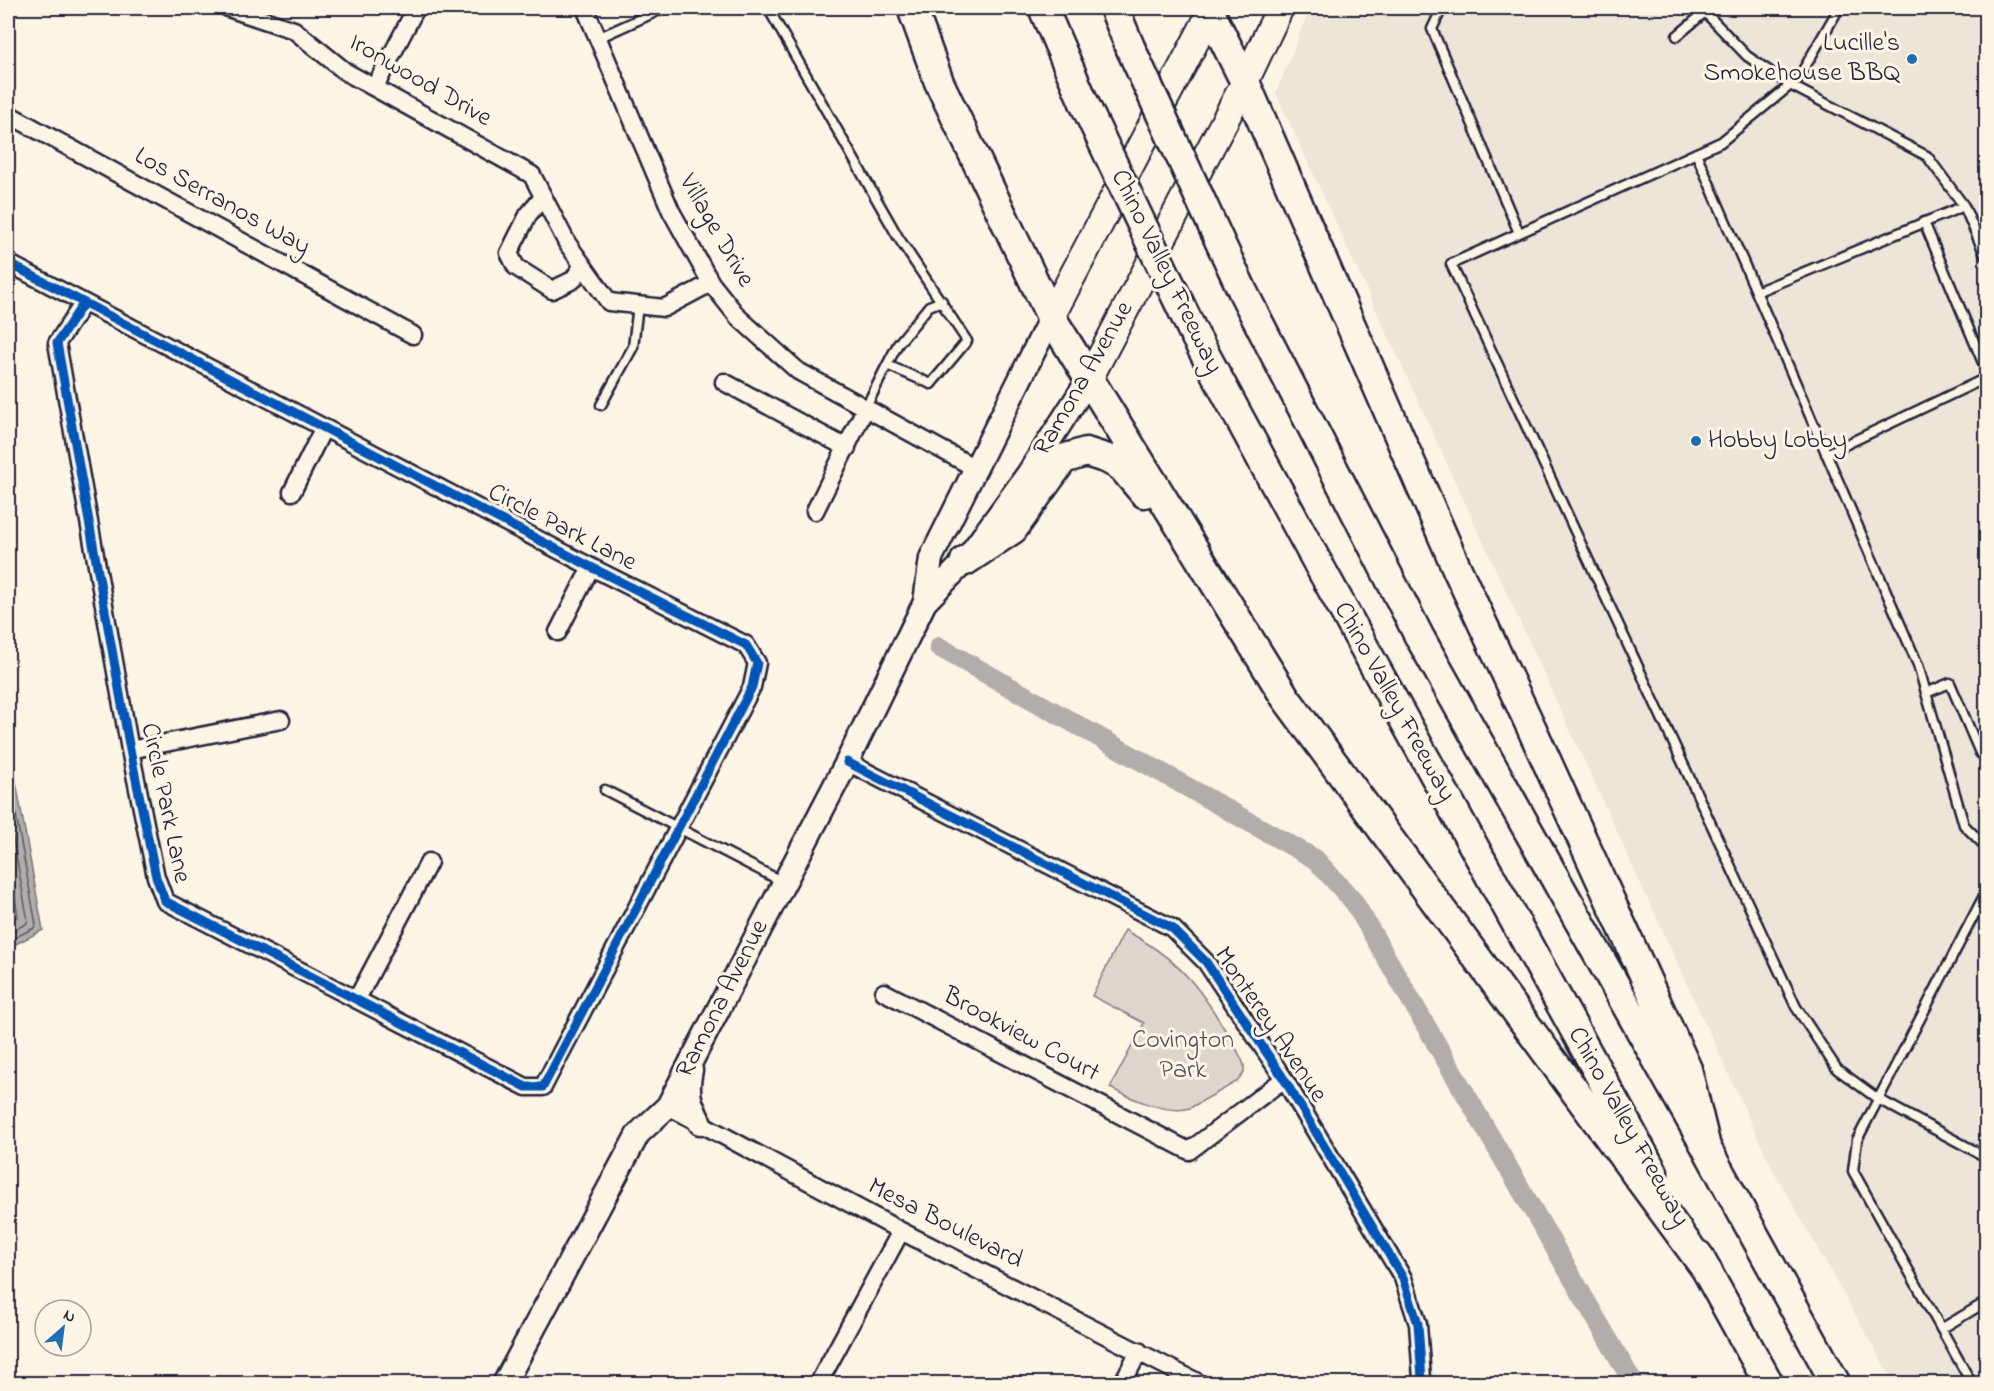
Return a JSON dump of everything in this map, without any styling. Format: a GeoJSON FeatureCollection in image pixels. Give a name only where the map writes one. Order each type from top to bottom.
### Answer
{"type":"FeatureCollection","features":[{"type":"Feature","properties":{"kind":"highway"},"geometry":{"type":"LineString","coordinates":[[912,8],[939,82],[1051,317],[1286,697],[1708,1272]]}},
{"type":"Feature","properties":{"kind":"highway","name":"Chino Valley Freeway"},"geometry":{"type":"LineString","coordinates":[[1043,8],[1085,105],[1193,332],[1769,1383]]}},
{"type":"Feature","properties":{"kind":"highway","name":"Chino Valley Freeway"},"geometry":{"type":"LineString","coordinates":[[1114,8],[1243,292],[1419,636],[1836,1383]]}},
{"type":"Feature","properties":{"kind":"highway"},"geometry":{"type":"LineString","coordinates":[[1210,10],[1245,82],[1457,569],[1687,1069],[1706,1147]]}},
{"type":"Feature","properties":{"kind":"highway"},"geometry":{"type":"LineString","coordinates":[[965,561],[1013,529],[1063,459],[1086,452],[1108,459],[1122,467],[1198,555]]}},
{"type":"Feature","properties":{"kind":"main road","name":"Ramona Avenue"},"geometry":{"type":"LineString","coordinates":[[1089,379],[1245,82],[1280,8]]}},
{"type":"Feature","properties":{"kind":"main road","name":"Ramona Avenue"},"geometry":{"type":"LineString","coordinates":[[1051,317],[1210,10]]}},
{"type":"Feature","properties":{"kind":"street","name":"Ironwood Drive"},"geometry":{"type":"LineString","coordinates":[[228,8],[294,30],[346,72],[532,175],[567,243],[609,302],[664,308],[711,284]]}},
{"type":"Feature","properties":{"kind":"street"},"geometry":{"type":"LineString","coordinates":[[375,87],[416,8]]}},
{"type":"Feature","properties":{"kind":"street","name":"Village Drive"},"geometry":{"type":"LineString","coordinates":[[585,8],[671,211],[711,284],[738,317],[798,371],[975,468]]}},
{"type":"Feature","properties":{"kind":"street","name":"Los Serranos Way"},"geometry":{"type":"LineString","coordinates":[[8,114],[413,335]]}},
{"type":"Feature","properties":{"kind":"street"},"geometry":{"type":"LineString","coordinates":[[543,197],[528,215],[509,253],[516,267],[552,290],[573,280],[583,265]]}},
{"type":"Feature","properties":{"kind":"street","name":"Circle Park Lane"},"geometry":{"type":"LineString","coordinates":[[8,263],[323,429],[746,645],[757,663],[752,687],[543,1087],[526,1087],[165,901],[156,877],[130,750],[57,344],[84,304]]}},
{"type":"Feature","properties":{"kind":"street","name":"Ramona Avenue"},"geometry":{"type":"LineString","coordinates":[[504,1383],[638,1134],[668,1106],[847,762],[925,602],[931,558],[1051,317]]}},
{"type":"Feature","properties":{"kind":"street","name":"Ramona Avenue"},"geometry":{"type":"LineString","coordinates":[[925,602],[965,561],[1028,474],[1089,379]]}},
{"type":"Feature","properties":{"kind":"street"},"geometry":{"type":"LineString","coordinates":[[724,382],[847,448]]}},
{"type":"Feature","properties":{"kind":"street"},"geometry":{"type":"LineString","coordinates":[[815,511],[865,409]]}},
{"type":"Feature","properties":{"kind":"street"},"geometry":{"type":"LineString","coordinates":[[292,492],[323,429]]}},
{"type":"Feature","properties":{"kind":"street"},"geometry":{"type":"LineString","coordinates":[[558,632],[591,567]]}},
{"type":"Feature","properties":{"kind":"street"},"geometry":{"type":"LineString","coordinates":[[130,750],[281,720]]}},
{"type":"Feature","properties":{"kind":"street","name":"Monterey Avenue"},"geometry":{"type":"LineString","coordinates":[[847,762],[1172,927],[1206,962],[1284,1078],[1403,1278],[1418,1324],[1422,1379],[1420,1383]]}},
{"type":"Feature","properties":{"kind":"street"},"geometry":{"type":"LineString","coordinates":[[357,999],[429,862]]}},
{"type":"Feature","properties":{"kind":"street","name":"Brookview Court"},"geometry":{"type":"LineString","coordinates":[[884,992],[1189,1151],[1284,1078]]}},
{"type":"Feature","properties":{"kind":"street"},"geometry":{"type":"LineString","coordinates":[[699,1046],[691,1068],[688,1086],[689,1101],[700,1123]]}},
{"type":"Feature","properties":{"kind":"street","name":"Mesa Boulevard"},"geometry":{"type":"LineString","coordinates":[[668,1106],[901,1231],[1201,1383]]}},
{"type":"Feature","properties":{"kind":"street"},"geometry":{"type":"LineString","coordinates":[[818,1383],[901,1231]]}},
{"type":"Feature","properties":{"kind":"street"},"geometry":{"type":"LineString","coordinates":[[1122,1383],[1139,1351]]}},
{"type":"Feature","properties":{"kind":"lane"},"geometry":{"type":"LineString","coordinates":[[598,38],[664,8]]}},
{"type":"Feature","properties":{"kind":"lane"},"geometry":{"type":"LineString","coordinates":[[768,8],[898,237],[967,341],[931,384],[887,365]]}},
{"type":"Feature","properties":{"kind":"lane"},"geometry":{"type":"LineString","coordinates":[[1442,8],[1432,29],[1519,233]]}},
{"type":"Feature","properties":{"kind":"lane"},"geometry":{"type":"LineString","coordinates":[[1839,8],[1798,79],[1721,142],[1451,264],[1796,1007],[1837,1069],[1878,1099],[1986,1157]]}},
{"type":"Feature","properties":{"kind":"lane"},"geometry":{"type":"LineString","coordinates":[[1677,36],[1703,10],[1747,56],[1790,85],[1927,156],[1964,206],[1986,256]]}},
{"type":"Feature","properties":{"kind":"lane"},"geometry":{"type":"LineString","coordinates":[[1696,153],[1918,665],[1964,825],[1986,847]]}},
{"type":"Feature","properties":{"kind":"lane"},"geometry":{"type":"LineString","coordinates":[[1756,292],[1964,206]]}},
{"type":"Feature","properties":{"kind":"lane"},"geometry":{"type":"LineString","coordinates":[[1924,222],[1986,370]]}},
{"type":"Feature","properties":{"kind":"lane"},"geometry":{"type":"LineString","coordinates":[[865,409],[898,344],[929,306],[942,301]]}},
{"type":"Feature","properties":{"kind":"lane"},"geometry":{"type":"LineString","coordinates":[[601,405],[633,346],[638,305]]}},
{"type":"Feature","properties":{"kind":"lane"},"geometry":{"type":"LineString","coordinates":[[1826,454],[1986,378]]}},
{"type":"Feature","properties":{"kind":"lane"},"geometry":{"type":"LineString","coordinates":[[1926,693],[1950,683],[1980,753],[1986,758]]}},
{"type":"Feature","properties":{"kind":"lane"},"geometry":{"type":"LineString","coordinates":[[605,790],[784,882]]}},
{"type":"Feature","properties":{"kind":"lane"},"geometry":{"type":"LineString","coordinates":[[1972,1383],[1853,1171],[1857,1140],[1986,892]]}},
{"type":"Feature","properties":{"kind":"lane"},"geometry":{"type":"LineString","coordinates":[[1941,1329],[1986,1302]]}},
{"type":"Feature","properties":{"kind":"shaded area"},"geometry":{"type":"Polygon","coordinates":[[[1310,8],[1959,8],[1986,22],[1986,1383],[1894,1383],[1771,1166],[1276,93],[1310,8]]]}},
{"type":"Feature","properties":{"kind":"green space","name":"Covington Park"},"geometry":{"type":"Polygon","coordinates":[[[1125,930],[1169,959],[1191,981],[1212,1008],[1244,1065],[1244,1073],[1238,1081],[1190,1108],[1181,1110],[1160,1107],[1138,1101],[1110,1088],[1144,1023],[1092,996],[1125,930]]]}},
{"type":"Feature","properties":{"kind":"water"},"geometry":{"type":"Polygon","coordinates":[[[8,738],[43,930],[8,948],[8,738]]]}},
{"type":"Feature","properties":{"kind":"waterway"},"geometry":{"type":"LineString","coordinates":[[939,647],[1315,859],[1354,902],[1634,1384]]}},
{"type":"Feature","properties":{"kind":"cycle path"},"geometry":{"type":"LineString","coordinates":[[8,263],[591,567],[746,645],[757,663],[752,687],[543,1087],[526,1087],[165,901],[156,877],[130,750],[57,343],[83,304]]}},
{"type":"Feature","properties":{"kind":"cycle path"},"geometry":{"type":"LineString","coordinates":[[847,762],[1172,928],[1206,962],[1284,1079],[1403,1278],[1418,1324],[1422,1379],[1420,1384]]}},
{"type":"Feature","properties":{"kind":"place","name":"Lucille's Smokehouse BBQ"},"geometry":{"type":"Point","coordinates":[1912,59]}},
{"type":"Feature","properties":{"kind":"place","name":"Hobby Lobby"},"geometry":{"type":"Point","coordinates":[1696,441]}}]}
